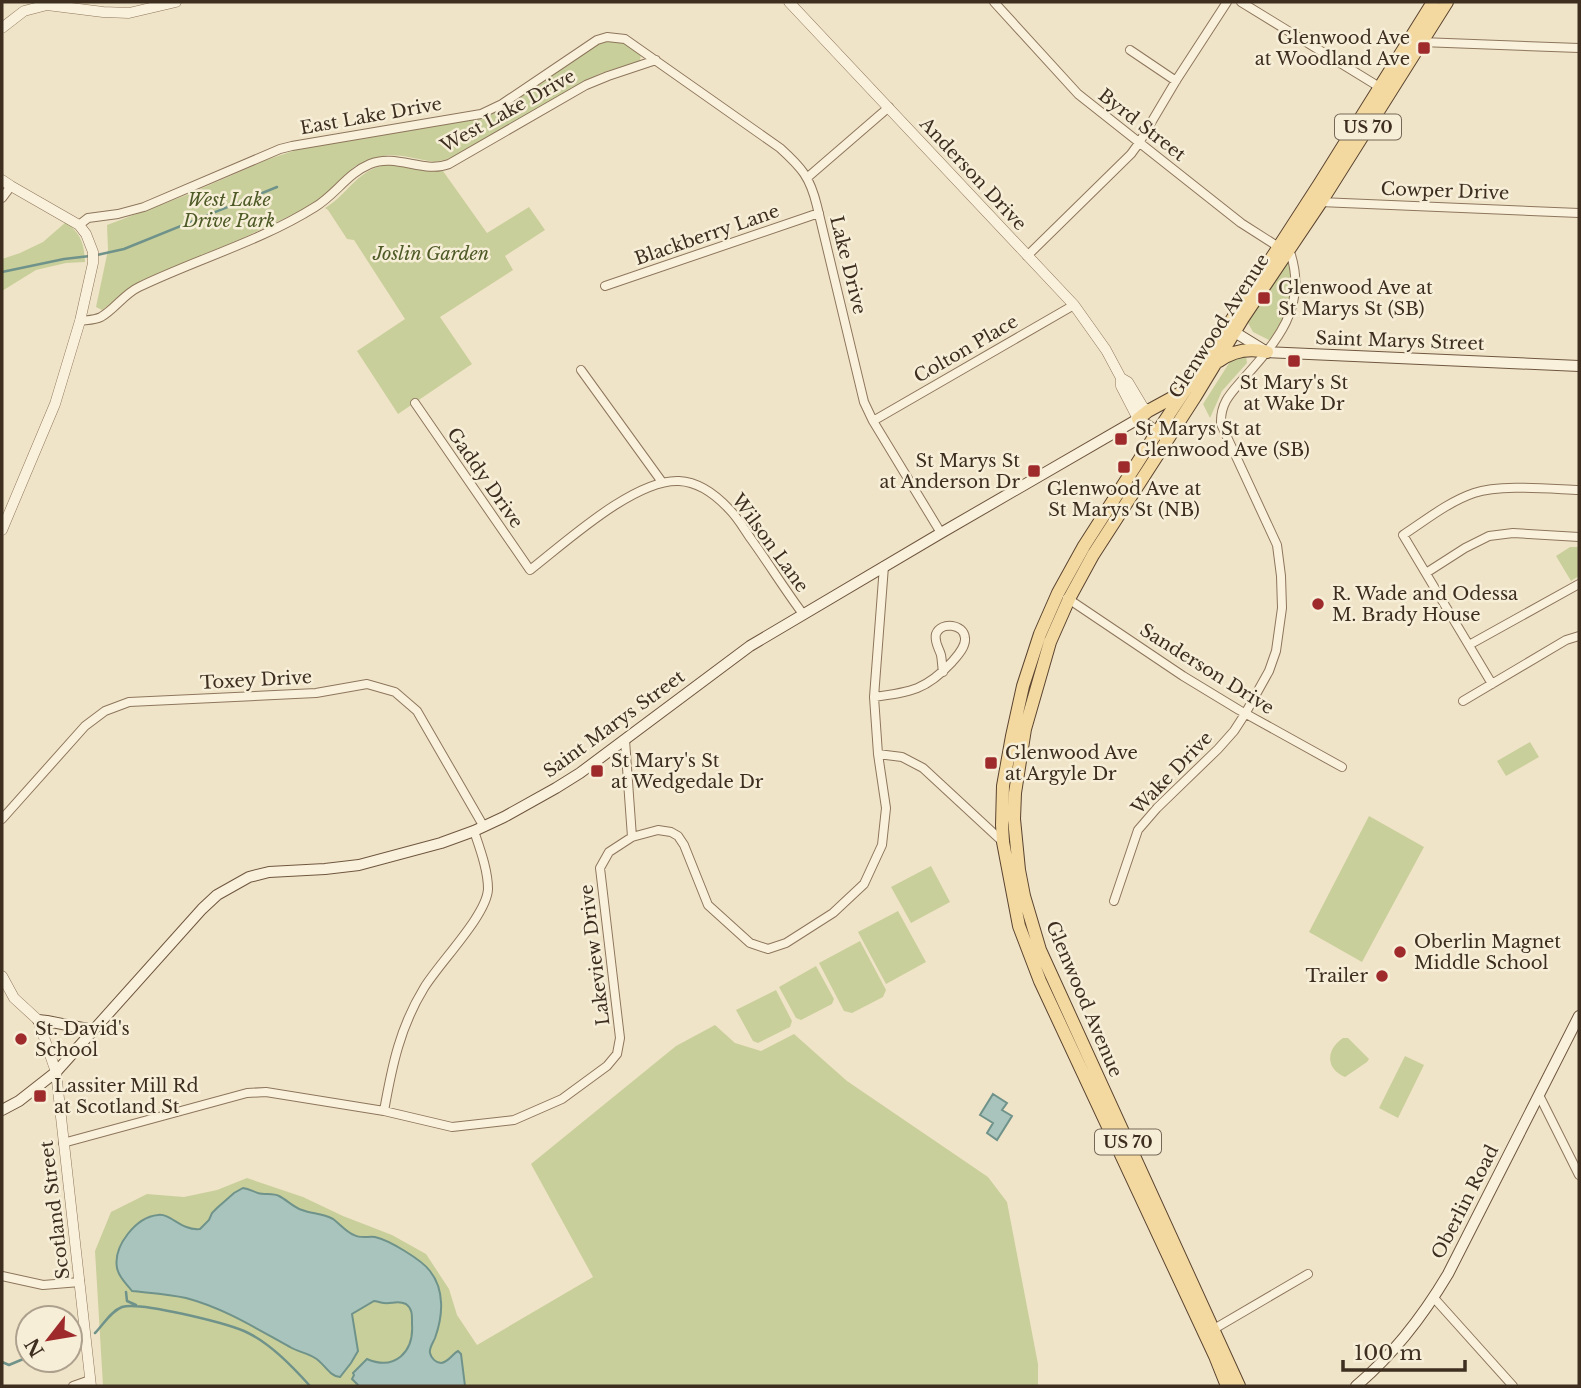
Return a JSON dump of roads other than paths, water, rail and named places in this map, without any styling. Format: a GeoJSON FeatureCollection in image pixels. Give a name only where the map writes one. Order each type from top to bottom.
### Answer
{"type":"FeatureCollection","features":[{"type":"Feature","properties":{"kind":"main road","name":"Glenwood Avenue"},"geometry":{"type":"LineString","coordinates":[[1227,1386],[1031,959],[1019,926],[1003,786],[1023,686],[1040,634],[1093,555],[1166,430],[1185,391],[1231,330],[1385,90],[1416,39],[1433,2]]}},
{"type":"Feature","properties":{"kind":"main road","name":"Glenwood Avenue"},"geometry":{"type":"LineString","coordinates":[[1416,39],[1447,2]]}},
{"type":"Feature","properties":{"kind":"main road","name":"Glenwood Avenue"},"geometry":{"type":"LineString","coordinates":[[1166,430],[1216,363],[1231,330]]}},
{"type":"Feature","properties":{"kind":"main road","name":"Saint Marys Street"},"geometry":{"type":"LineString","coordinates":[[1231,330],[1267,352],[1579,366]]}},
{"type":"Feature","properties":{"kind":"main road"},"geometry":{"type":"LineString","coordinates":[[1216,363],[1237,351],[1255,349],[1267,352]]}},
{"type":"Feature","properties":{"kind":"main road"},"geometry":{"type":"LineString","coordinates":[[1166,430],[1143,415],[1185,391]]}},
{"type":"Feature","properties":{"kind":"main road","name":"Saint Marys Street"},"geometry":{"type":"LineString","coordinates":[[2,1110],[19,1101],[56,1072],[202,909],[236,883],[269,872],[359,865],[441,843],[479,829],[556,788],[750,646],[1143,415]]}},
{"type":"Feature","properties":{"kind":"main road","name":"Glenwood Avenue"},"geometry":{"type":"LineString","coordinates":[[1009,842],[1040,950],[1239,1386]]}},
{"type":"Feature","properties":{"kind":"main road","name":"Oberlin Road"},"geometry":{"type":"LineString","coordinates":[[1356,1386],[1409,1332],[1434,1298],[1579,1016]]}},
{"type":"Feature","properties":{"kind":"main road"},"geometry":{"type":"LineString","coordinates":[[38,1020],[93,1030]]}},
{"type":"Feature","properties":{"kind":"street"},"geometry":{"type":"LineString","coordinates":[[2,28],[24,11],[47,5],[130,13],[176,2]]}},
{"type":"Feature","properties":{"kind":"street","name":"Anderson Drive"},"geometry":{"type":"LineString","coordinates":[[789,2],[1074,305],[1122,378],[1128,382],[1143,407],[1143,415]]}},
{"type":"Feature","properties":{"kind":"street","name":"Byrd Street"},"geometry":{"type":"LineString","coordinates":[[995,2],[1078,94],[1241,223],[1284,249]]}},
{"type":"Feature","properties":{"kind":"street"},"geometry":{"type":"LineString","coordinates":[[1027,256],[1131,154],[1227,2]]}},
{"type":"Feature","properties":{"kind":"street"},"geometry":{"type":"LineString","coordinates":[[1241,2],[1385,90]]}},
{"type":"Feature","properties":{"kind":"street","name":"East Lake Drive"},"geometry":{"type":"LineString","coordinates":[[79,225],[88,218],[144,207],[280,149],[330,138],[481,114],[502,104],[583,48],[607,37],[625,39],[656,60]]}},
{"type":"Feature","properties":{"kind":"street"},"geometry":{"type":"LineString","coordinates":[[1416,39],[1579,48]]}},
{"type":"Feature","properties":{"kind":"street"},"geometry":{"type":"LineString","coordinates":[[1129,50],[1176,81]]}},
{"type":"Feature","properties":{"kind":"street","name":"Lake Drive"},"geometry":{"type":"LineString","coordinates":[[656,60],[780,148],[808,177],[864,402],[941,533]]}},
{"type":"Feature","properties":{"kind":"street","name":"West Lake Drive"},"geometry":{"type":"LineString","coordinates":[[80,321],[103,316],[141,286],[237,246],[307,212],[355,172],[370,163],[397,161],[443,167],[463,158],[586,85],[656,60]]}},
{"type":"Feature","properties":{"kind":"street"},"geometry":{"type":"LineString","coordinates":[[808,177],[889,107]]}},
{"type":"Feature","properties":{"kind":"street"},"geometry":{"type":"LineString","coordinates":[[2,180],[79,225],[93,252],[93,262],[80,321],[55,404],[2,530]]}},
{"type":"Feature","properties":{"kind":"street"},"geometry":{"type":"LineString","coordinates":[[2,198],[11,187]]}},
{"type":"Feature","properties":{"kind":"street","name":"Cowper Drive"},"geometry":{"type":"LineString","coordinates":[[1316,200],[1579,212]]}},
{"type":"Feature","properties":{"kind":"street","name":"Blackberry Lane"},"geometry":{"type":"LineString","coordinates":[[605,286],[819,214]]}},
{"type":"Feature","properties":{"kind":"street","name":"Wake Drive"},"geometry":{"type":"LineString","coordinates":[[1114,901],[1138,830],[1157,807],[1234,731],[1269,671],[1276,651],[1282,608],[1277,545],[1221,424],[1221,411],[1230,394],[1284,328],[1294,302],[1296,279],[1292,257],[1284,249]]}},
{"type":"Feature","properties":{"kind":"street","name":"Colton Place"},"geometry":{"type":"LineString","coordinates":[[873,421],[1074,305]]}},
{"type":"Feature","properties":{"kind":"street"},"geometry":{"type":"LineString","coordinates":[[581,370],[662,482]]}},
{"type":"Feature","properties":{"kind":"street","name":"Gaddy Drive"},"geometry":{"type":"LineString","coordinates":[[415,403],[530,570]]}},
{"type":"Feature","properties":{"kind":"street","name":"Wilson Lane"},"geometry":{"type":"LineString","coordinates":[[530,570],[611,508],[641,490],[662,482],[679,481],[698,485],[715,495],[731,511],[803,614]]}},
{"type":"Feature","properties":{"kind":"street"},"geometry":{"type":"LineString","coordinates":[[1492,684],[1403,535],[1457,500],[1476,492],[1494,488],[1579,490]]}},
{"type":"Feature","properties":{"kind":"street"},"geometry":{"type":"LineString","coordinates":[[1426,573],[1489,536],[1513,533],[1579,537]]}},
{"type":"Feature","properties":{"kind":"street","name":"Lakeview Drive"},"geometry":{"type":"LineString","coordinates":[[63,1143],[247,1093],[279,1094],[384,1111],[452,1127],[514,1120],[562,1099],[607,1066],[617,1054],[620,1038],[600,868],[609,852],[632,837],[658,830],[678,836],[708,905],[750,943],[768,949],[786,943],[833,913],[864,884],[882,845],[886,808],[878,754],[874,697],[884,566]]}},
{"type":"Feature","properties":{"kind":"street"},"geometry":{"type":"LineString","coordinates":[[1469,645],[1579,584]]}},
{"type":"Feature","properties":{"kind":"street","name":"Sanderson Drive"},"geometry":{"type":"LineString","coordinates":[[1063,596],[1183,676],[1245,714],[1342,767]]}},
{"type":"Feature","properties":{"kind":"street"},"geometry":{"type":"LineString","coordinates":[[874,697],[904,693],[927,685],[943,672],[957,656],[965,639],[963,632],[949,625],[940,629],[936,635],[943,672]]}},
{"type":"Feature","properties":{"kind":"street"},"geometry":{"type":"LineString","coordinates":[[1463,701],[1566,640],[1579,636]]}},
{"type":"Feature","properties":{"kind":"street","name":"Toxey Drive"},"geometry":{"type":"LineString","coordinates":[[2,819],[85,726],[105,711],[129,702],[316,693],[367,684],[395,692],[418,711],[479,829],[488,890],[479,915],[439,965],[410,1015],[392,1064],[384,1111]]}},
{"type":"Feature","properties":{"kind":"street"},"geometry":{"type":"LineString","coordinates":[[625,740],[632,837]]}},
{"type":"Feature","properties":{"kind":"street"},"geometry":{"type":"LineString","coordinates":[[878,754],[902,757],[923,768],[1009,842]]}},
{"type":"Feature","properties":{"kind":"street"},"geometry":{"type":"LineString","coordinates":[[2,976],[14,998],[38,1020]]}},
{"type":"Feature","properties":{"kind":"street","name":"Scotland Street"},"geometry":{"type":"LineString","coordinates":[[38,1020],[56,1072],[90,1383]]}},
{"type":"Feature","properties":{"kind":"street"},"geometry":{"type":"LineString","coordinates":[[1539,1095],[1579,1175]]}},
{"type":"Feature","properties":{"kind":"street"},"geometry":{"type":"LineString","coordinates":[[1214,1329],[1308,1274]]}},
{"type":"Feature","properties":{"kind":"street"},"geometry":{"type":"LineString","coordinates":[[2,1276],[43,1285],[79,1282]]}},
{"type":"Feature","properties":{"kind":"street"},"geometry":{"type":"LineString","coordinates":[[1434,1298],[1513,1386]]}},
{"type":"Feature","properties":{"kind":"street"},"geometry":{"type":"LineString","coordinates":[[73,1386],[90,1383]]}},
{"type":"Feature","properties":{"kind":"water"},"geometry":{"type":"Polygon","coordinates":[[[993,1094],[1007,1103],[1002,1110],[1012,1116],[997,1140],[987,1133],[993,1123],[980,1115],[993,1094]]]}},
{"type":"Feature","properties":{"kind":"water"},"geometry":{"type":"Polygon","coordinates":[[[243,1188],[261,1194],[277,1195],[299,1209],[333,1219],[348,1232],[381,1239],[420,1261],[435,1278],[441,1303],[440,1321],[430,1349],[431,1355],[441,1363],[458,1351],[461,1354],[465,1386],[359,1386],[352,1379],[353,1373],[367,1359],[386,1363],[394,1361],[406,1351],[412,1334],[412,1316],[410,1308],[403,1303],[374,1301],[352,1314],[358,1351],[340,1377],[333,1375],[312,1356],[293,1349],[214,1307],[180,1297],[132,1291],[119,1275],[117,1259],[122,1242],[142,1221],[163,1215],[187,1227],[200,1229],[217,1208],[243,1188]]]}},
{"type":"Feature","properties":{"kind":"waterway"},"geometry":{"type":"LineString","coordinates":[[97,255],[124,249],[277,187]]}},
{"type":"Feature","properties":{"kind":"waterway"},"geometry":{"type":"LineString","coordinates":[[2,272],[90,256]]}},
{"type":"Feature","properties":{"kind":"waterway"},"geometry":{"type":"LineString","coordinates":[[126,1292],[127,1301],[136,1305]]}},
{"type":"Feature","properties":{"kind":"waterway"},"geometry":{"type":"LineString","coordinates":[[95,1333],[122,1307],[146,1307],[202,1318],[234,1327],[262,1341],[310,1386]]}},
{"type":"Feature","properties":{"kind":"waterway"},"geometry":{"type":"LineString","coordinates":[[2,1362],[9,1365],[14,1363]]}},
{"type":"Feature","properties":{"kind":"place","name":"Glenwood Ave at Woodland Ave"},"geometry":{"type":"Point","coordinates":[1424,48]}},
{"type":"Feature","properties":{"kind":"place","name":"Glenwood Ave at St Marys St (SB)"},"geometry":{"type":"Point","coordinates":[1264,298]}},
{"type":"Feature","properties":{"kind":"place","name":"St Mary's St at Wake Dr"},"geometry":{"type":"Point","coordinates":[1294,361]}},
{"type":"Feature","properties":{"kind":"place","name":"St Marys St at Glenwood Ave (SB)"},"geometry":{"type":"Point","coordinates":[1121,439]}},
{"type":"Feature","properties":{"kind":"place","name":"Glenwood Ave at St Marys St (NB)"},"geometry":{"type":"Point","coordinates":[1124,467]}},
{"type":"Feature","properties":{"kind":"place","name":"St Marys St at Anderson Dr"},"geometry":{"type":"Point","coordinates":[1034,471]}},
{"type":"Feature","properties":{"kind":"place","name":"R. Wade and Odessa M. Brady House"},"geometry":{"type":"Point","coordinates":[1318,604]}},
{"type":"Feature","properties":{"kind":"place","name":"Glenwood Ave at Argyle Dr"},"geometry":{"type":"Point","coordinates":[991,763]}},
{"type":"Feature","properties":{"kind":"place","name":"St Mary's St at Wedgedale Dr"},"geometry":{"type":"Point","coordinates":[597,771]}},
{"type":"Feature","properties":{"kind":"place","name":"Oberlin Magnet Middle School"},"geometry":{"type":"Point","coordinates":[1400,952]}},
{"type":"Feature","properties":{"kind":"place","name":"Trailer"},"geometry":{"type":"Point","coordinates":[1382,976]}},
{"type":"Feature","properties":{"kind":"place","name":"St. David's School"},"geometry":{"type":"Point","coordinates":[21,1039]}},
{"type":"Feature","properties":{"kind":"place","name":"Lassiter Mill Rd at Scotland St"},"geometry":{"type":"Point","coordinates":[40,1096]}},
{"type":"Feature","properties":{"kind":"park label","name":"West Lake Drive Park"},"geometry":{"type":"Point","coordinates":[229,210]}},
{"type":"Feature","properties":{"kind":"park label","name":"Joslin Garden"},"geometry":{"type":"Point","coordinates":[431,254]}}]}
